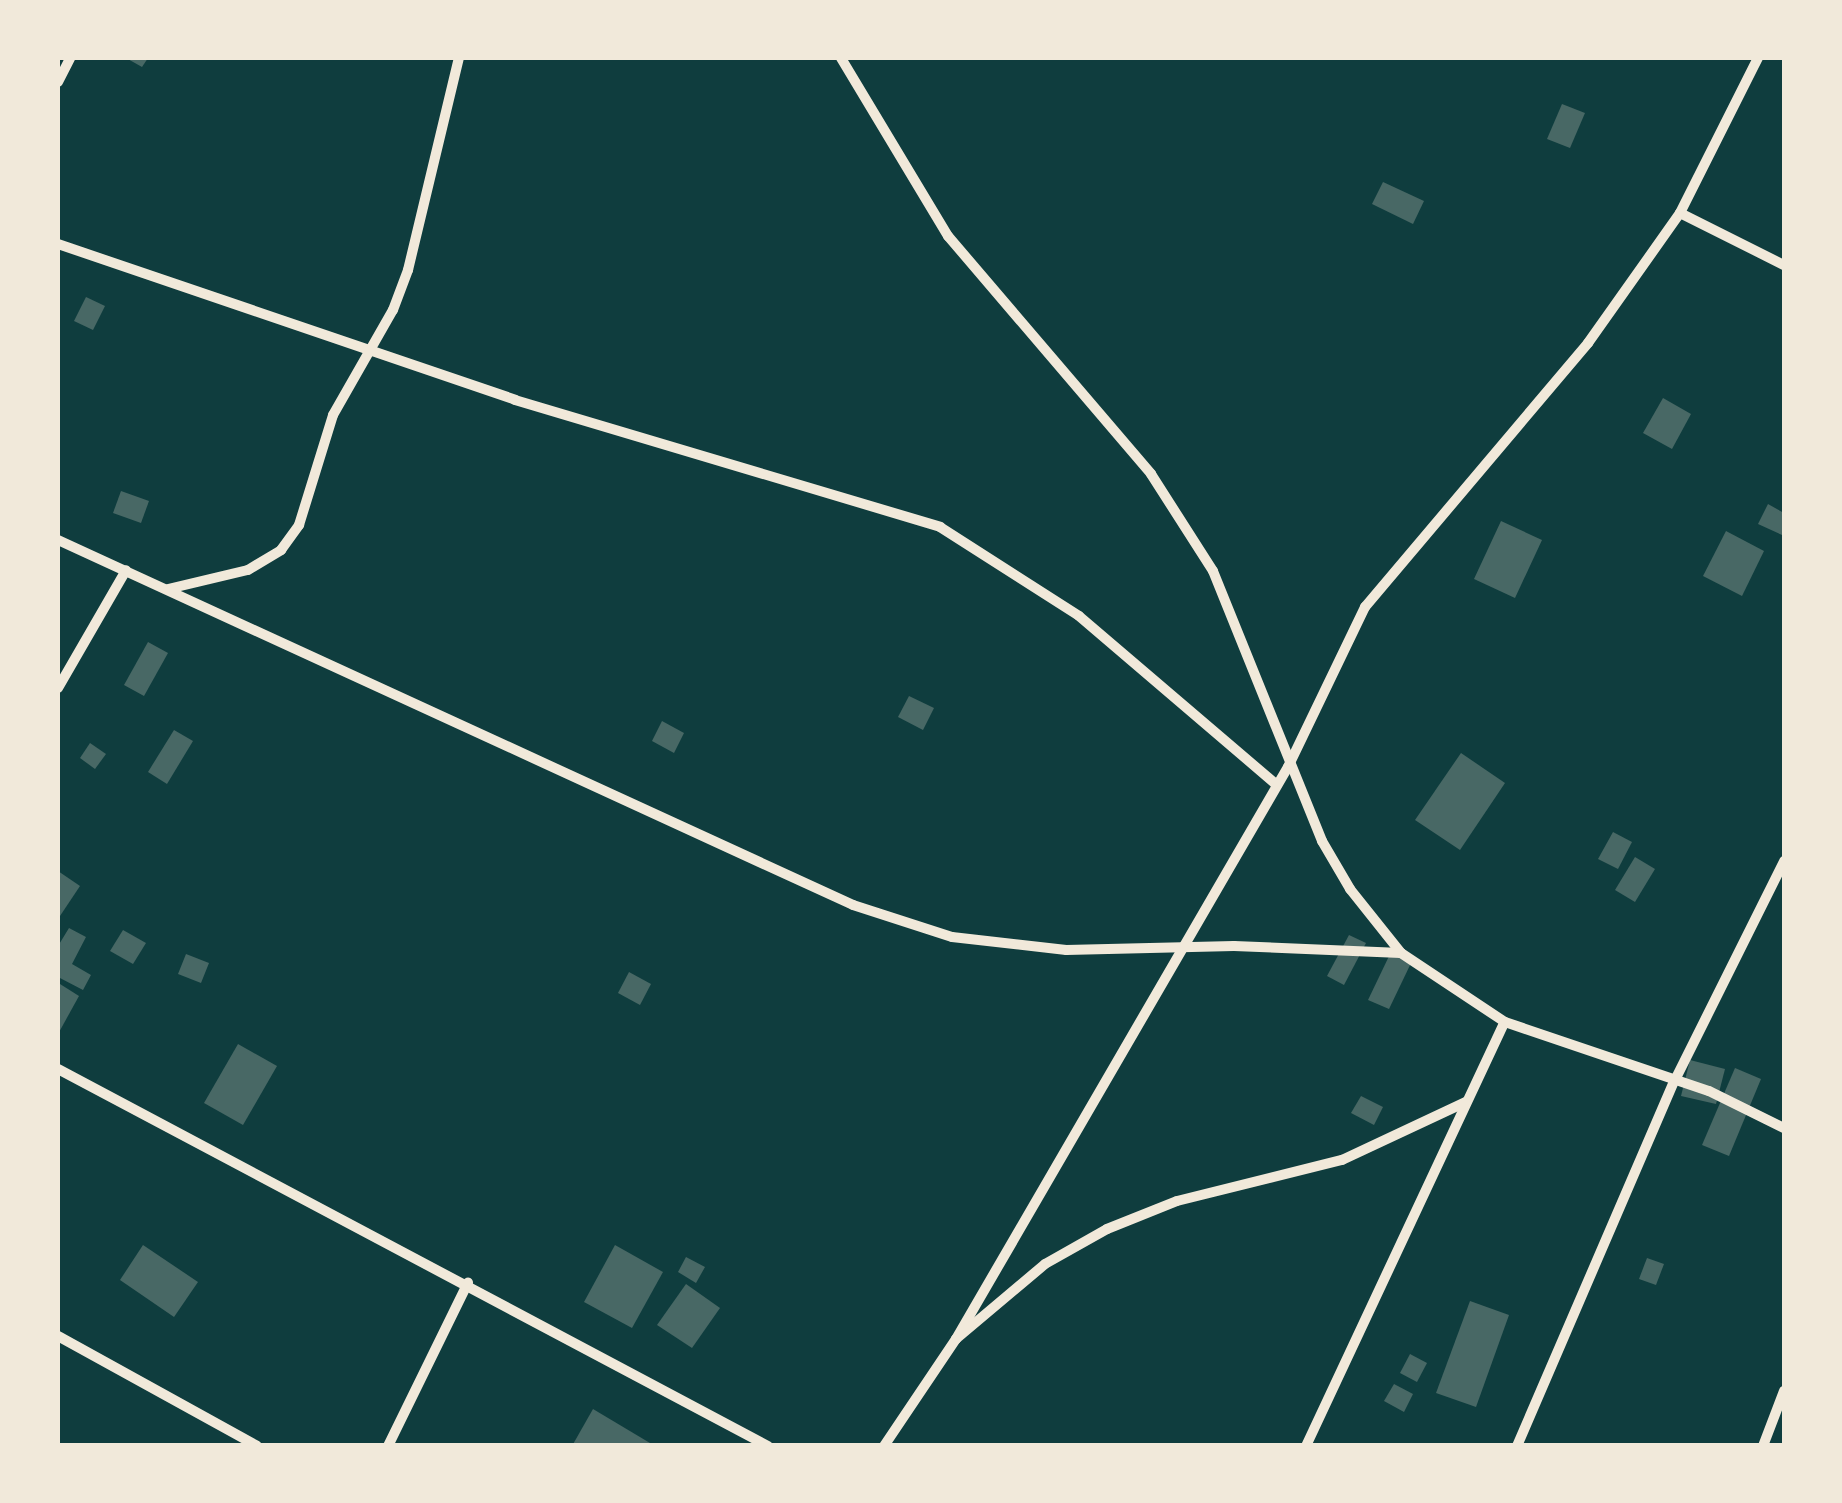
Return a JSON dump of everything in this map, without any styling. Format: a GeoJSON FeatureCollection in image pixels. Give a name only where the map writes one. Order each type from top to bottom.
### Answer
{"type":"FeatureCollection","features":[{"type":"Feature","properties":{"kind":"street"},"geometry":{"type":"LineString","coordinates":[[58,82],[70,58]]}},
{"type":"Feature","properties":{"kind":"street"},"geometry":{"type":"LineString","coordinates":[[168,589],[248,570],[281,550],[300,525],[333,416],[373,347],[408,270],[459,58]]}},
{"type":"Feature","properties":{"kind":"street"},"geometry":{"type":"LineString","coordinates":[[841,58],[948,236],[1151,474],[1213,571],[1288,767],[1350,889],[1401,953],[1504,1022],[1675,1080],[1784,1128]]}},
{"type":"Feature","properties":{"kind":"street"},"geometry":{"type":"LineString","coordinates":[[884,1446],[956,1339],[1288,767],[1365,607],[1588,343],[1680,213],[1758,58]]}},
{"type":"Feature","properties":{"kind":"street"},"geometry":{"type":"LineString","coordinates":[[1680,213],[1784,265]]}},
{"type":"Feature","properties":{"kind":"street"},"geometry":{"type":"LineString","coordinates":[[58,244],[373,347],[515,400],[940,527],[1079,616],[1277,785]]}},
{"type":"Feature","properties":{"kind":"street"},"geometry":{"type":"LineString","coordinates":[[58,540],[853,905],[998,946],[1184,946],[1401,953]]}},
{"type":"Feature","properties":{"kind":"street"},"geometry":{"type":"LineString","coordinates":[[58,688],[126,570]]}},
{"type":"Feature","properties":{"kind":"street"},"geometry":{"type":"LineString","coordinates":[[1518,1446],[1675,1080],[1784,861]]}},
{"type":"Feature","properties":{"kind":"street"},"geometry":{"type":"LineString","coordinates":[[1306,1446],[1504,1022]]}},
{"type":"Feature","properties":{"kind":"street"},"geometry":{"type":"LineString","coordinates":[[58,1069],[468,1282],[768,1446]]}},
{"type":"Feature","properties":{"kind":"street"},"geometry":{"type":"LineString","coordinates":[[956,1339],[1046,1264],[1107,1229],[1177,1201],[1342,1160],[1466,1102]]}},
{"type":"Feature","properties":{"kind":"street"},"geometry":{"type":"LineString","coordinates":[[388,1446],[468,1282]]}},
{"type":"Feature","properties":{"kind":"street"},"geometry":{"type":"LineString","coordinates":[[58,1336],[256,1446]]}},
{"type":"Feature","properties":{"kind":"street"},"geometry":{"type":"LineString","coordinates":[[1763,1446],[1784,1391]]}},
{"type":"Feature","properties":{"kind":"building"},"geometry":{"type":"Polygon","coordinates":[[[126,58],[148,58],[142,67],[126,58]]]}},
{"type":"Feature","properties":{"kind":"building"},"geometry":{"type":"Polygon","coordinates":[[[1562,104],[1585,113],[1570,148],[1547,139],[1562,104]]]}},
{"type":"Feature","properties":{"kind":"building"},"geometry":{"type":"Polygon","coordinates":[[[1383,182],[1424,201],[1413,224],[1372,204],[1383,182]]]}},
{"type":"Feature","properties":{"kind":"building"},"geometry":{"type":"Polygon","coordinates":[[[86,297],[105,306],[93,330],[74,321],[86,297]]]}},
{"type":"Feature","properties":{"kind":"building"},"geometry":{"type":"Polygon","coordinates":[[[1663,398],[1691,414],[1672,449],[1643,433],[1663,398]]]}},
{"type":"Feature","properties":{"kind":"building"},"geometry":{"type":"Polygon","coordinates":[[[121,491],[149,501],[141,523],[113,513],[121,491]]]}},
{"type":"Feature","properties":{"kind":"building"},"geometry":{"type":"Polygon","coordinates":[[[1768,504],[1784,513],[1782,535],[1758,524],[1768,504]]]}},
{"type":"Feature","properties":{"kind":"building"},"geometry":{"type":"Polygon","coordinates":[[[1501,521],[1542,540],[1515,598],[1474,579],[1501,521]]]}},
{"type":"Feature","properties":{"kind":"building"},"geometry":{"type":"Polygon","coordinates":[[[1726,531],[1764,551],[1742,596],[1703,576],[1726,531]]]}},
{"type":"Feature","properties":{"kind":"building"},"geometry":{"type":"Polygon","coordinates":[[[148,642],[168,653],[144,696],[124,685],[148,642]]]}},
{"type":"Feature","properties":{"kind":"building"},"geometry":{"type":"Polygon","coordinates":[[[909,696],[934,708],[923,730],[898,717],[909,696]]]}},
{"type":"Feature","properties":{"kind":"building"},"geometry":{"type":"Polygon","coordinates":[[[662,721],[684,733],[674,753],[652,741],[662,721]]]}},
{"type":"Feature","properties":{"kind":"building"},"geometry":{"type":"Polygon","coordinates":[[[174,730],[193,741],[167,784],[148,772],[174,730]]]}},
{"type":"Feature","properties":{"kind":"building"},"geometry":{"type":"Polygon","coordinates":[[[90,743],[106,754],[95,769],[80,758],[90,743]]]}},
{"type":"Feature","properties":{"kind":"building"},"geometry":{"type":"Polygon","coordinates":[[[1461,753],[1505,783],[1460,850],[1415,820],[1461,753]]]}},
{"type":"Feature","properties":{"kind":"building"},"geometry":{"type":"Polygon","coordinates":[[[1613,832],[1632,842],[1618,869],[1598,859],[1613,832]]]}},
{"type":"Feature","properties":{"kind":"building"},"geometry":{"type":"Polygon","coordinates":[[[1635,857],[1655,869],[1635,902],[1615,890],[1635,857]]]}},
{"type":"Feature","properties":{"kind":"building"},"geometry":{"type":"Polygon","coordinates":[[[58,871],[80,886],[58,919],[58,871]]]}},
{"type":"Feature","properties":{"kind":"building"},"geometry":{"type":"Polygon","coordinates":[[[69,928],[86,937],[72,964],[91,975],[83,990],[58,977],[58,946],[69,928]]]}},
{"type":"Feature","properties":{"kind":"building"},"geometry":{"type":"Polygon","coordinates":[[[123,930],[146,943],[133,964],[110,951],[123,930]]]}},
{"type":"Feature","properties":{"kind":"building"},"geometry":{"type":"Polygon","coordinates":[[[1349,935],[1366,943],[1344,985],[1327,976],[1349,935]]]}},
{"type":"Feature","properties":{"kind":"building"},"geometry":{"type":"Polygon","coordinates":[[[1391,952],[1412,961],[1389,1009],[1368,1000],[1391,952]]]}},
{"type":"Feature","properties":{"kind":"building"},"geometry":{"type":"Polygon","coordinates":[[[186,954],[209,963],[201,983],[178,974],[186,954]]]}},
{"type":"Feature","properties":{"kind":"building"},"geometry":{"type":"Polygon","coordinates":[[[629,972],[651,984],[640,1005],[618,993],[629,972]]]}},
{"type":"Feature","properties":{"kind":"building"},"geometry":{"type":"Polygon","coordinates":[[[60,984],[79,996],[58,1034],[58,989],[60,984]]]}},
{"type":"Feature","properties":{"kind":"building"},"geometry":{"type":"Polygon","coordinates":[[[238,1044],[277,1066],[243,1125],[204,1103],[238,1044]]]}},
{"type":"Feature","properties":{"kind":"building"},"geometry":{"type":"Polygon","coordinates":[[[1690,1060],[1725,1069],[1716,1104],[1681,1096],[1690,1060]]]}},
{"type":"Feature","properties":{"kind":"building"},"geometry":{"type":"Polygon","coordinates":[[[1735,1068],[1761,1079],[1729,1156],[1702,1145],[1735,1068]]]}},
{"type":"Feature","properties":{"kind":"building"},"geometry":{"type":"Polygon","coordinates":[[[1361,1096],[1383,1107],[1374,1125],[1351,1113],[1361,1096]]]}},
{"type":"Feature","properties":{"kind":"building"},"geometry":{"type":"Polygon","coordinates":[[[143,1245],[198,1282],[174,1317],[120,1280],[143,1245]]]}},
{"type":"Feature","properties":{"kind":"building"},"geometry":{"type":"Polygon","coordinates":[[[615,1245],[663,1272],[632,1328],[584,1302],[615,1245]]]}},
{"type":"Feature","properties":{"kind":"building"},"geometry":{"type":"Polygon","coordinates":[[[686,1257],[705,1267],[696,1283],[678,1272],[686,1257]]]}},
{"type":"Feature","properties":{"kind":"building"},"geometry":{"type":"Polygon","coordinates":[[[1647,1258],[1664,1264],[1656,1285],[1639,1279],[1647,1258]]]}},
{"type":"Feature","properties":{"kind":"building"},"geometry":{"type":"Polygon","coordinates":[[[686,1284],[720,1308],[692,1348],[657,1325],[686,1284]]]}},
{"type":"Feature","properties":{"kind":"building"},"geometry":{"type":"Polygon","coordinates":[[[1470,1301],[1509,1315],[1476,1407],[1436,1393],[1470,1301]]]}},
{"type":"Feature","properties":{"kind":"building"},"geometry":{"type":"Polygon","coordinates":[[[1410,1354],[1427,1363],[1417,1382],[1400,1373],[1410,1354]]]}},
{"type":"Feature","properties":{"kind":"building"},"geometry":{"type":"Polygon","coordinates":[[[1394,1384],[1413,1394],[1404,1412],[1384,1401],[1394,1384]]]}},
{"type":"Feature","properties":{"kind":"building"},"geometry":{"type":"Polygon","coordinates":[[[593,1409],[655,1446],[572,1446],[593,1409]]]}}]}
